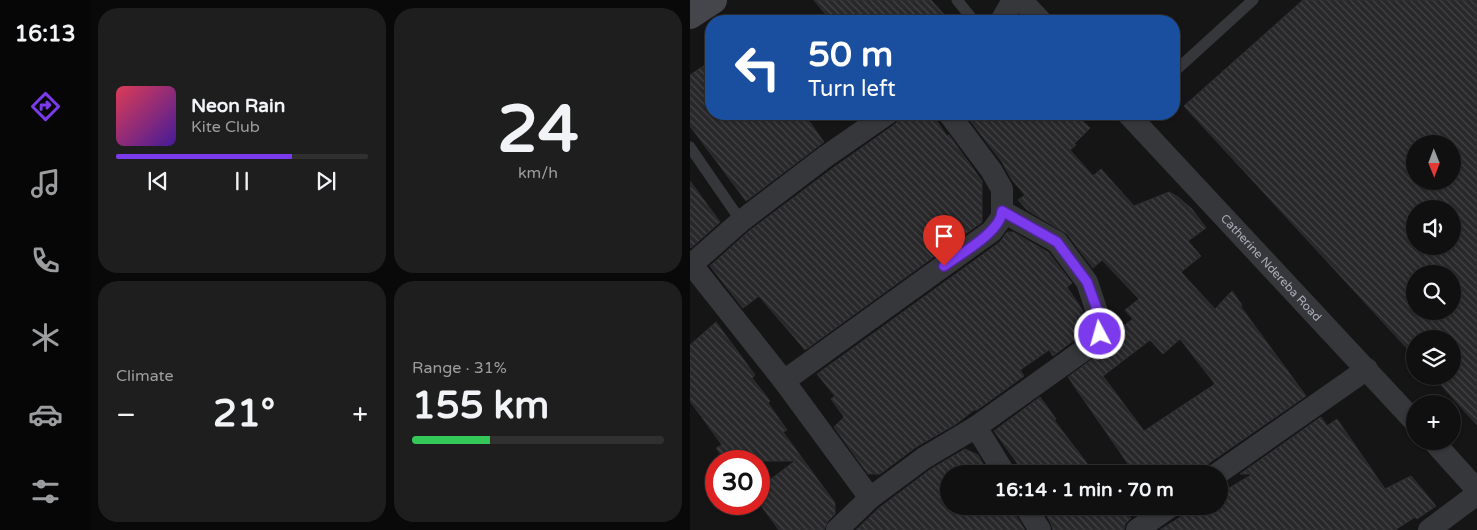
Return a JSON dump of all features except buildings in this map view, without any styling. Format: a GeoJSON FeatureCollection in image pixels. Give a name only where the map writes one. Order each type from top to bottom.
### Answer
{"type":"FeatureCollection","features":[{"type":"Feature","properties":{"kind":"main road"},"geometry":{"type":"LineString","coordinates":[[690,16],[713,0]]}},
{"type":"Feature","properties":{"kind":"street"},"geometry":{"type":"LineString","coordinates":[[1005,15],[1013,0]]}},
{"type":"Feature","properties":{"kind":"street"},"geometry":{"type":"LineString","coordinates":[[1021,0],[1035,15]]}},
{"type":"Feature","properties":{"kind":"street"},"geometry":{"type":"LineString","coordinates":[[870,498],[784,381],[691,266],[741,222],[832,152],[878,120]]}},
{"type":"Feature","properties":{"kind":"street"},"geometry":{"type":"LineString","coordinates":[[784,381],[992,231],[1002,217],[1002,189],[991,170],[953,120]]}},
{"type":"Feature","properties":{"kind":"street","name":"Catherine Ndereba Road"},"geometry":{"type":"LineString","coordinates":[[1134,120],[1406,412]]}},
{"type":"Feature","properties":{"kind":"street"},"geometry":{"type":"LineString","coordinates":[[837,530],[870,498],[924,458],[976,427],[1094,342],[1100,334],[1098,312],[1087,282],[1057,242],[1002,211]]}},
{"type":"Feature","properties":{"kind":"street"},"geometry":{"type":"LineString","coordinates":[[1228,466],[1367,369]]}},
{"type":"Feature","properties":{"kind":"street"},"geometry":{"type":"LineString","coordinates":[[976,427],[999,465]]}},
{"type":"Feature","properties":{"kind":"street"},"geometry":{"type":"LineString","coordinates":[[1441,450],[1477,490]]}},
{"type":"Feature","properties":{"kind":"street"},"geometry":{"type":"LineString","coordinates":[[1428,530],[1477,494]]}},
{"type":"Feature","properties":{"kind":"street"},"geometry":{"type":"LineString","coordinates":[[1031,515],[1040,530]]}},
{"type":"Feature","properties":{"kind":"street"},"geometry":{"type":"LineString","coordinates":[[1137,530],[1158,515]]}},
{"type":"Feature","properties":{"kind":"lane"},"geometry":{"type":"LineString","coordinates":[[957,0],[969,15]]}},
{"type":"Feature","properties":{"kind":"lane"},"geometry":{"type":"LineString","coordinates":[[1180,67],[1253,0]]}},
{"type":"Feature","properties":{"kind":"lane"},"geometry":{"type":"LineString","coordinates":[[690,147],[741,222]]}},
{"type":"Feature","properties":{"kind":"route"},"geometry":{"type":"LineString","coordinates":[[944,266],[992,231],[1002,217],[1002,211],[1057,242],[1087,282],[1098,312],[1100,334]]}}]}
